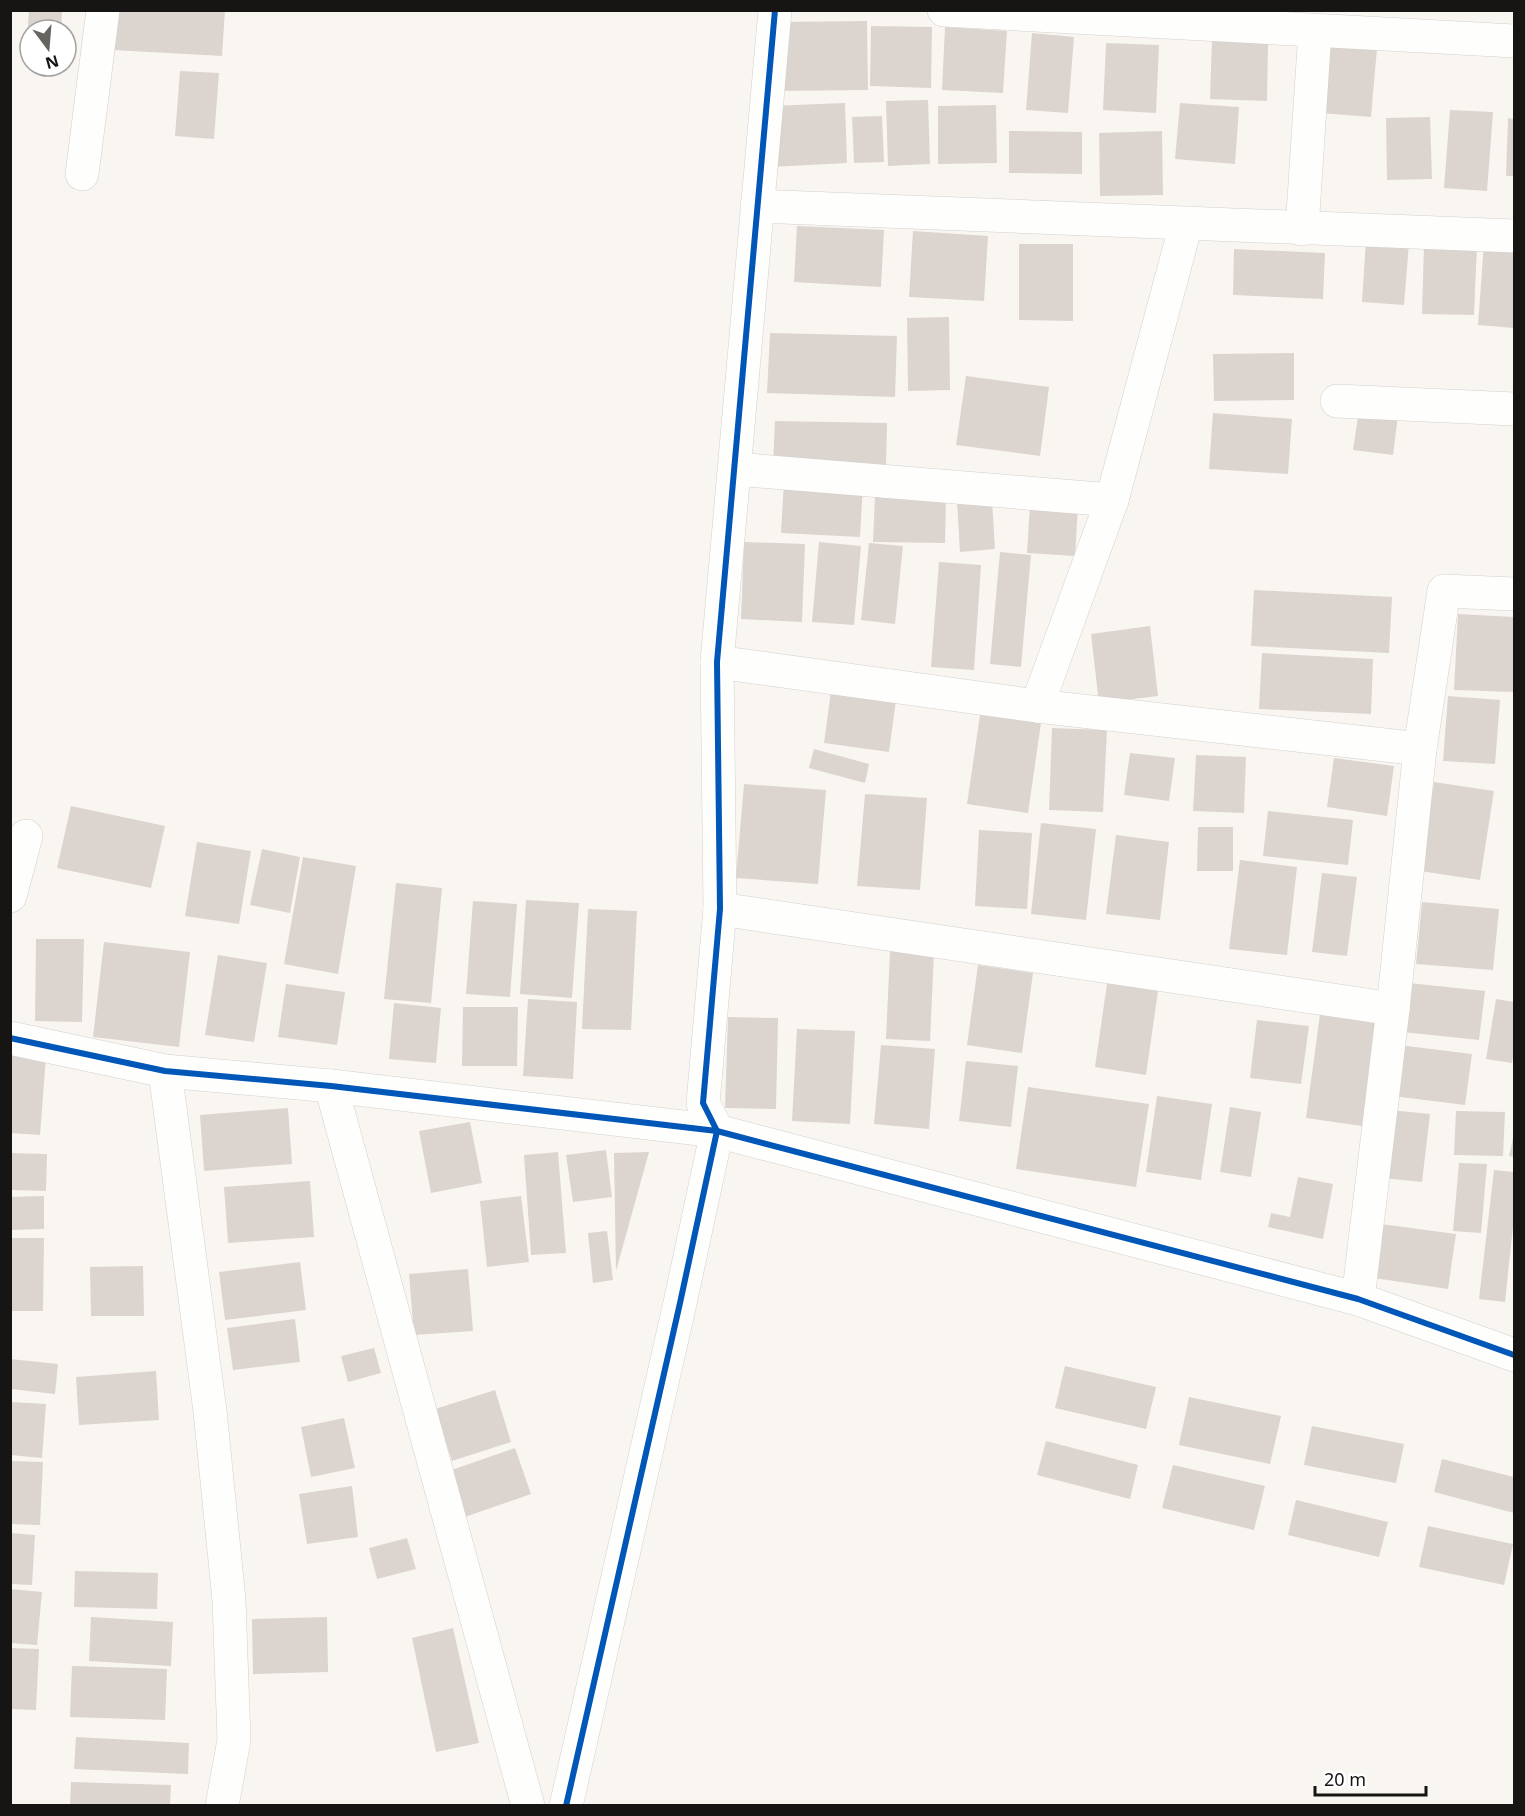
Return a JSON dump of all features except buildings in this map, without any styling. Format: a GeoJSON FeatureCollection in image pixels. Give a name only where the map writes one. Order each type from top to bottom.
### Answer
{"type":"FeatureCollection","features":[{"type":"Feature","properties":{"kind":"street"},"geometry":{"type":"LineString","coordinates":[[82,174],[103,10]]}},
{"type":"Feature","properties":{"kind":"street"},"geometry":{"type":"LineString","coordinates":[[566,1806],[717,1131],[703,1103],[720,909],[717,662],[776,10]]}},
{"type":"Feature","properties":{"kind":"street"},"geometry":{"type":"LineString","coordinates":[[944,10],[1515,41]]}},
{"type":"Feature","properties":{"kind":"street"},"geometry":{"type":"LineString","coordinates":[[1302,229],[1315,31]]}},
{"type":"Feature","properties":{"kind":"street"},"geometry":{"type":"LineString","coordinates":[[757,206],[1515,236]]}},
{"type":"Feature","properties":{"kind":"street"},"geometry":{"type":"LineString","coordinates":[[1037,706],[1112,500],[1186,224]]}},
{"type":"Feature","properties":{"kind":"street"},"geometry":{"type":"LineString","coordinates":[[1337,401],[1515,409]]}},
{"type":"Feature","properties":{"kind":"street"},"geometry":{"type":"LineString","coordinates":[[735,469],[1112,500]]}},
{"type":"Feature","properties":{"kind":"street"},"geometry":{"type":"LineString","coordinates":[[1358,1299],[1393,1009],[1420,750],[1444,591],[1515,594]]}},
{"type":"Feature","properties":{"kind":"street"},"geometry":{"type":"LineString","coordinates":[[717,662],[1037,706],[1420,750]]}},
{"type":"Feature","properties":{"kind":"street"},"geometry":{"type":"LineString","coordinates":[[10,896],[26,836]]}},
{"type":"Feature","properties":{"kind":"street"},"geometry":{"type":"LineString","coordinates":[[720,909],[1393,1009]]}},
{"type":"Feature","properties":{"kind":"street"},"geometry":{"type":"LineString","coordinates":[[10,1038],[165,1071],[331,1086],[717,1131],[1358,1299],[1515,1354]]}},
{"type":"Feature","properties":{"kind":"street"},"geometry":{"type":"LineString","coordinates":[[165,1071],[210,1411],[229,1600],[234,1740],[222,1806]]}},
{"type":"Feature","properties":{"kind":"street"},"geometry":{"type":"LineString","coordinates":[[331,1086],[528,1806]]}},
{"type":"Feature","properties":{"kind":"cycle path"},"geometry":{"type":"LineString","coordinates":[[566,1806],[717,1131],[703,1103],[720,909],[717,662],[775,10]]}},
{"type":"Feature","properties":{"kind":"cycle path"},"geometry":{"type":"LineString","coordinates":[[10,1038],[165,1071],[331,1086],[717,1131],[1358,1299],[1514,1355]]}}]}
